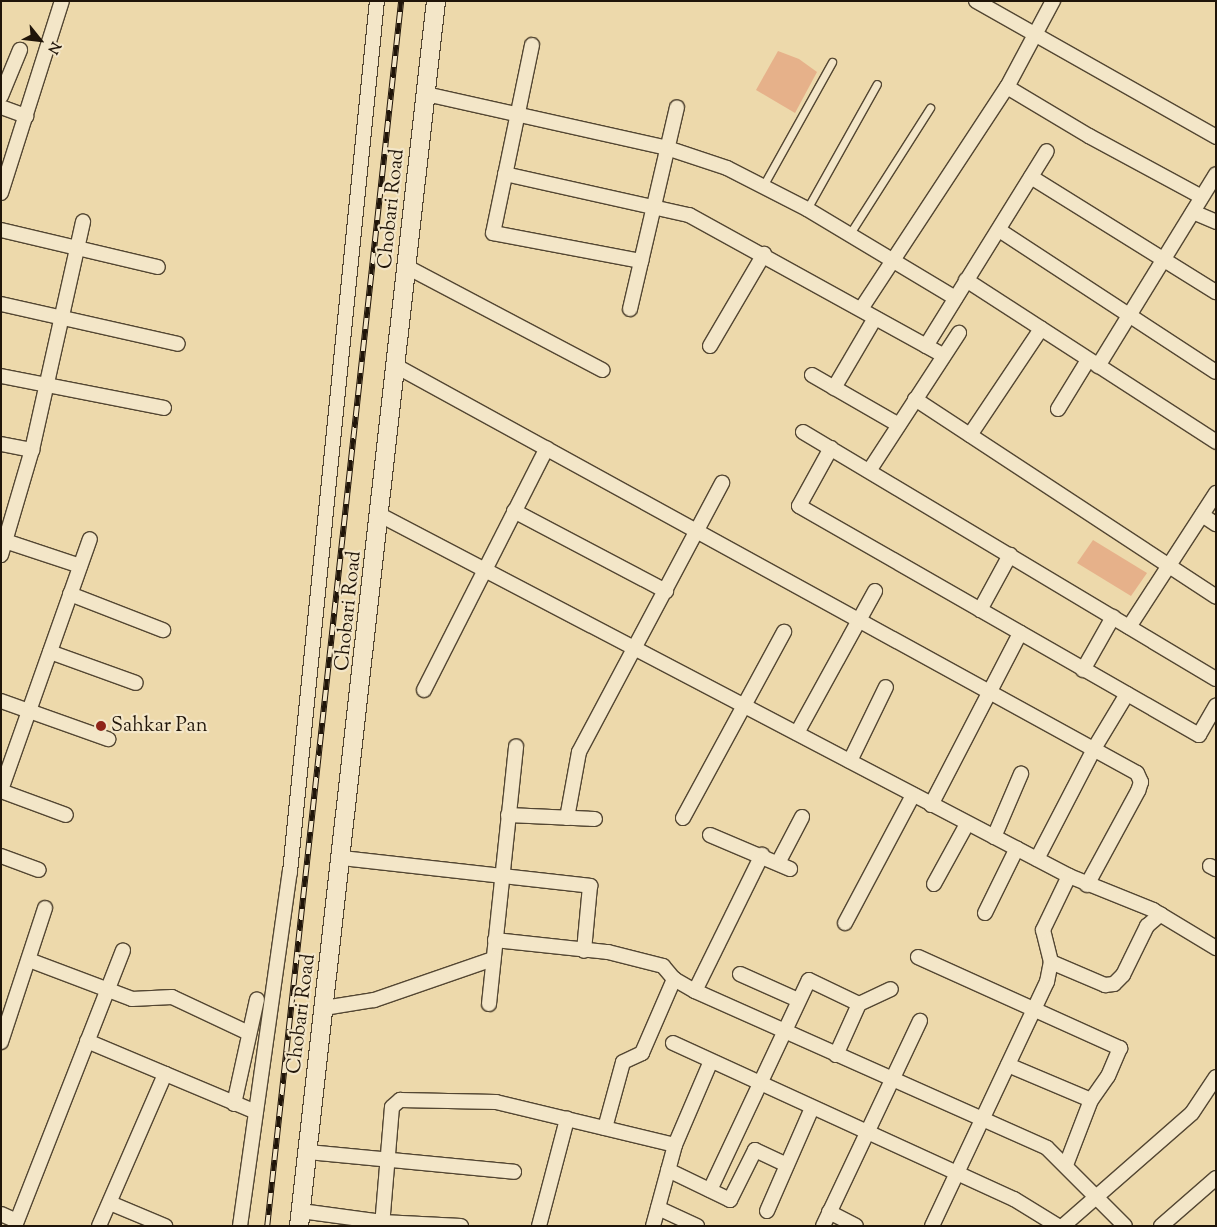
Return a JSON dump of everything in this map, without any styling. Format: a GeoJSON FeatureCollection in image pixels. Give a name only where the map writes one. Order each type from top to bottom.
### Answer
{"type":"FeatureCollection","features":[{"type":"Feature","properties":{"kind":"street"},"geometry":{"type":"LineString","coordinates":[[1,192],[62,1]]}},
{"type":"Feature","properties":{"kind":"street"},"geometry":{"type":"LineString","coordinates":[[240,1226],[290,872],[377,1]]}},
{"type":"Feature","properties":{"kind":"street","name":"Chobari Road"},"geometry":{"type":"LineString","coordinates":[[300,1218],[342,858],[436,1]]}},
{"type":"Feature","properties":{"kind":"street"},"geometry":{"type":"LineString","coordinates":[[976,1],[1036,33],[1216,137]]}},
{"type":"Feature","properties":{"kind":"street"},"geometry":{"type":"LineString","coordinates":[[861,309],[1007,87],[1053,1]]}},
{"type":"Feature","properties":{"kind":"street"},"geometry":{"type":"LineString","coordinates":[[532,45],[493,233],[641,261]]}},
{"type":"Feature","properties":{"kind":"street"},"geometry":{"type":"LineString","coordinates":[[1,96],[20,50]]}},
{"type":"Feature","properties":{"kind":"street"},"geometry":{"type":"LineString","coordinates":[[1007,87],[1202,197]]}},
{"type":"Feature","properties":{"kind":"street"},"geometry":{"type":"LineString","coordinates":[[426,94],[518,112],[667,148],[727,168],[807,209],[892,262],[955,298]]}},
{"type":"Feature","properties":{"kind":"street"},"geometry":{"type":"LineString","coordinates":[[1,107],[26,116]]}},
{"type":"Feature","properties":{"kind":"street"},"geometry":{"type":"LineString","coordinates":[[630,309],[677,107]]}},
{"type":"Feature","properties":{"kind":"street"},"geometry":{"type":"LineString","coordinates":[[926,346],[1047,151]]}},
{"type":"Feature","properties":{"kind":"street"},"geometry":{"type":"LineString","coordinates":[[505,174],[654,206],[696,218],[764,254],[944,356]]}},
{"type":"Feature","properties":{"kind":"street"},"geometry":{"type":"LineString","coordinates":[[1058,409],[1130,315],[1216,174]]}},
{"type":"Feature","properties":{"kind":"street"},"geometry":{"type":"LineString","coordinates":[[1031,177],[1216,292]]}},
{"type":"Feature","properties":{"kind":"street"},"geometry":{"type":"LineString","coordinates":[[1193,212],[1216,222]]}},
{"type":"Feature","properties":{"kind":"street"},"geometry":{"type":"LineString","coordinates":[[80,566],[2,551],[32,450],[83,222]]}},
{"type":"Feature","properties":{"kind":"street"},"geometry":{"type":"LineString","coordinates":[[1,230],[158,267]]}},
{"type":"Feature","properties":{"kind":"street"},"geometry":{"type":"LineString","coordinates":[[999,230],[1216,372]]}},
{"type":"Feature","properties":{"kind":"street"},"geometry":{"type":"LineString","coordinates":[[710,346],[764,254]]}},
{"type":"Feature","properties":{"kind":"street"},"geometry":{"type":"LineString","coordinates":[[407,267],[602,370]]}},
{"type":"Feature","properties":{"kind":"street"},"geometry":{"type":"LineString","coordinates":[[966,280],[1216,442]]}},
{"type":"Feature","properties":{"kind":"street"},"geometry":{"type":"LineString","coordinates":[[1,304],[62,316],[178,344]]}},
{"type":"Feature","properties":{"kind":"street"},"geometry":{"type":"LineString","coordinates":[[834,388],[876,318]]}},
{"type":"Feature","properties":{"kind":"street"},"geometry":{"type":"LineString","coordinates":[[970,435],[1041,329]]}},
{"type":"Feature","properties":{"kind":"street"},"geometry":{"type":"LineString","coordinates":[[869,471],[959,333]]}},
{"type":"Feature","properties":{"kind":"street"},"geometry":{"type":"LineString","coordinates":[[396,366],[1095,747],[1137,772],[1141,782],[1087,885]]}},
{"type":"Feature","properties":{"kind":"street"},"geometry":{"type":"LineString","coordinates":[[812,375],[898,425]]}},
{"type":"Feature","properties":{"kind":"street"},"geometry":{"type":"LineString","coordinates":[[1,376],[164,408]]}},
{"type":"Feature","properties":{"kind":"street"},"geometry":{"type":"LineString","coordinates":[[915,399],[1167,568],[1216,598]]}},
{"type":"Feature","properties":{"kind":"street"},"geometry":{"type":"LineString","coordinates":[[804,432],[1216,679]]}},
{"type":"Feature","properties":{"kind":"street"},"geometry":{"type":"LineString","coordinates":[[1,444],[32,450]]}},
{"type":"Feature","properties":{"kind":"street"},"geometry":{"type":"LineString","coordinates":[[424,690],[547,448]]}},
{"type":"Feature","properties":{"kind":"street"},"geometry":{"type":"LineString","coordinates":[[831,448],[799,506],[1198,735],[1216,705]]}},
{"type":"Feature","properties":{"kind":"street"},"geometry":{"type":"LineString","coordinates":[[567,818],[579,752],[699,531],[722,483]]}},
{"type":"Feature","properties":{"kind":"street"},"geometry":{"type":"LineString","coordinates":[[1129,627],[1216,493]]}},
{"type":"Feature","properties":{"kind":"street"},"geometry":{"type":"LineString","coordinates":[[514,511],[666,591]]}},
{"type":"Feature","properties":{"kind":"street"},"geometry":{"type":"LineString","coordinates":[[380,515],[636,647],[743,706],[967,824],[1087,885],[1128,899],[1157,912],[1216,948]]}},
{"type":"Feature","properties":{"kind":"street"},"geometry":{"type":"LineString","coordinates":[[1202,515],[1216,524]]}},
{"type":"Feature","properties":{"kind":"street"},"geometry":{"type":"LineString","coordinates":[[66,815],[1,791],[90,539]]}},
{"type":"Feature","properties":{"kind":"street"},"geometry":{"type":"LineString","coordinates":[[980,610],[1010,555]]}},
{"type":"Feature","properties":{"kind":"street"},"geometry":{"type":"LineString","coordinates":[[797,733],[875,591]]}},
{"type":"Feature","properties":{"kind":"street"},"geometry":{"type":"LineString","coordinates":[[70,594],[163,630]]}},
{"type":"Feature","properties":{"kind":"street"},"geometry":{"type":"LineString","coordinates":[[1083,670],[1113,617]]}},
{"type":"Feature","properties":{"kind":"street"},"geometry":{"type":"LineString","coordinates":[[683,818],[784,632]]}},
{"type":"Feature","properties":{"kind":"street"},"geometry":{"type":"LineString","coordinates":[[931,805],[989,689],[1020,633]]}},
{"type":"Feature","properties":{"kind":"street"},"geometry":{"type":"LineString","coordinates":[[50,652],[136,683]]}},
{"type":"Feature","properties":{"kind":"street"},"geometry":{"type":"LineString","coordinates":[[850,761],[886,687]]}},
{"type":"Feature","properties":{"kind":"street"},"geometry":{"type":"LineString","coordinates":[[1037,859],[1095,747],[1127,694]]}},
{"type":"Feature","properties":{"kind":"street"},"geometry":{"type":"LineString","coordinates":[[1,701],[108,739]]}},
{"type":"Feature","properties":{"kind":"street"},"geometry":{"type":"LineString","coordinates":[[489,1004],[516,746]]}},
{"type":"Feature","properties":{"kind":"street"},"geometry":{"type":"LineString","coordinates":[[994,837],[1021,774]]}},
{"type":"Feature","properties":{"kind":"street"},"geometry":{"type":"LineString","coordinates":[[845,923],[914,795]]}},
{"type":"Feature","properties":{"kind":"street"},"geometry":{"type":"LineString","coordinates":[[508,815],[595,819]]}},
{"type":"Feature","properties":{"kind":"street"},"geometry":{"type":"LineString","coordinates":[[710,835],[762,855],[784,866],[802,817]]}},
{"type":"Feature","properties":{"kind":"street"},"geometry":{"type":"LineString","coordinates":[[934,884],[967,824]]}},
{"type":"Feature","properties":{"kind":"street"},"geometry":{"type":"LineString","coordinates":[[985,913],[1017,848]]}},
{"type":"Feature","properties":{"kind":"street"},"geometry":{"type":"LineString","coordinates":[[695,991],[762,855]]}},
{"type":"Feature","properties":{"kind":"street"},"geometry":{"type":"LineString","coordinates":[[1,856],[39,870]]}},
{"type":"Feature","properties":{"kind":"street"},"geometry":{"type":"LineString","coordinates":[[342,858],[590,886],[584,951]]}},
{"type":"Feature","properties":{"kind":"street"},"geometry":{"type":"LineString","coordinates":[[932,1226],[1047,982],[1050,959],[1043,934],[1046,922],[1069,876]]}},
{"type":"Feature","properties":{"kind":"street"},"geometry":{"type":"LineString","coordinates":[[1,1042],[7,1011],[29,960],[45,908]]}},
{"type":"Feature","properties":{"kind":"street"},"geometry":{"type":"LineString","coordinates":[[1050,959],[1105,984],[1114,984],[1123,975],[1147,926],[1157,912]]}},
{"type":"Feature","properties":{"kind":"street"},"geometry":{"type":"LineString","coordinates":[[495,940],[584,951],[608,952],[663,966],[674,979],[695,991],[982,1121],[1040,1145],[1066,1165],[1125,1226]]}},
{"type":"Feature","properties":{"kind":"street"},"geometry":{"type":"LineString","coordinates":[[1,1214],[16,1223],[123,950]]}},
{"type":"Feature","properties":{"kind":"street"},"geometry":{"type":"LineString","coordinates":[[918,957],[1120,1048],[1108,1076],[1091,1100],[1066,1165]]}},
{"type":"Feature","properties":{"kind":"street"},"geometry":{"type":"LineString","coordinates":[[324,1008],[374,1000],[493,959]]}},
{"type":"Feature","properties":{"kind":"street"},"geometry":{"type":"LineString","coordinates":[[29,960],[132,999],[172,997],[249,1032]]}},
{"type":"Feature","properties":{"kind":"street"},"geometry":{"type":"LineString","coordinates":[[740,974],[798,1000]]}},
{"type":"Feature","properties":{"kind":"street"},"geometry":{"type":"LineString","coordinates":[[605,1128],[623,1062],[642,1053],[674,979]]}},
{"type":"Feature","properties":{"kind":"street"},"geometry":{"type":"LineString","coordinates":[[710,1190],[809,980],[859,1004]]}},
{"type":"Feature","properties":{"kind":"street"},"geometry":{"type":"LineString","coordinates":[[836,1055],[859,1004],[892,989]]}},
{"type":"Feature","properties":{"kind":"street"},"geometry":{"type":"LineString","coordinates":[[234,1104],[257,999]]}},
{"type":"Feature","properties":{"kind":"street"},"geometry":{"type":"LineString","coordinates":[[823,1226],[889,1079],[920,1021]]}},
{"type":"Feature","properties":{"kind":"street"},"geometry":{"type":"LineString","coordinates":[[87,1041],[256,1112]]}},
{"type":"Feature","properties":{"kind":"street"},"geometry":{"type":"LineString","coordinates":[[673,1043],[865,1133],[1014,1199],[1058,1226]]}},
{"type":"Feature","properties":{"kind":"street"},"geometry":{"type":"LineString","coordinates":[[653,1226],[675,1146],[711,1061]]}},
{"type":"Feature","properties":{"kind":"street"},"geometry":{"type":"LineString","coordinates":[[1008,1065],[1091,1100]]}},
{"type":"Feature","properties":{"kind":"street"},"geometry":{"type":"LineString","coordinates":[[99,1226],[165,1074]]}},
{"type":"Feature","properties":{"kind":"street"},"geometry":{"type":"LineString","coordinates":[[1063,1226],[1192,1112],[1216,1077]]}},
{"type":"Feature","properties":{"kind":"street"},"geometry":{"type":"LineString","coordinates":[[382,1224],[392,1107],[400,1100],[496,1102],[675,1146]]}},
{"type":"Feature","properties":{"kind":"street"},"geometry":{"type":"LineString","coordinates":[[767,1211],[812,1108]]}},
{"type":"Feature","properties":{"kind":"street"},"geometry":{"type":"LineString","coordinates":[[538,1226],[567,1119]]}},
{"type":"Feature","properties":{"kind":"street"},"geometry":{"type":"LineString","coordinates":[[668,1170],[730,1200],[755,1150],[787,1165]]}},
{"type":"Feature","properties":{"kind":"street"},"geometry":{"type":"LineString","coordinates":[[308,1152],[514,1172]]}},
{"type":"Feature","properties":{"kind":"street"},"geometry":{"type":"LineString","coordinates":[[1161,1226],[1216,1178]]}},
{"type":"Feature","properties":{"kind":"street"},"geometry":{"type":"LineString","coordinates":[[110,1203],[165,1226]]}},
{"type":"Feature","properties":{"kind":"street"},"geometry":{"type":"LineString","coordinates":[[658,1208],[697,1226]]}},
{"type":"Feature","properties":{"kind":"street"},"geometry":{"type":"LineString","coordinates":[[829,1212],[856,1226]]}},
{"type":"Feature","properties":{"kind":"street"},"geometry":{"type":"LineString","coordinates":[[300,1218],[382,1224],[461,1226]]}},
{"type":"Feature","properties":{"kind":"lane"},"geometry":{"type":"LineString","coordinates":[[763,186],[832,62]]}},
{"type":"Feature","properties":{"kind":"lane"},"geometry":{"type":"LineString","coordinates":[[807,209],[877,84]]}},
{"type":"Feature","properties":{"kind":"lane"},"geometry":{"type":"LineString","coordinates":[[849,235],[930,108]]}},
{"type":"Feature","properties":{"kind":"building"},"geometry":{"type":"Polygon","coordinates":[[[778,51],[799,59],[817,72],[795,113],[756,90],[778,51]]]}},
{"type":"Feature","properties":{"kind":"building"},"geometry":{"type":"Polygon","coordinates":[[[1093,540],[1147,573],[1131,596],[1077,563],[1093,540]]]}},
{"type":"Feature","properties":{"kind":"railway"},"geometry":{"type":"LineString","coordinates":[[267,1226],[401,1]]}},
{"type":"Feature","properties":{"kind":"place","name":"Sahkar Pan"},"geometry":{"type":"Point","coordinates":[101,726]}}]}
